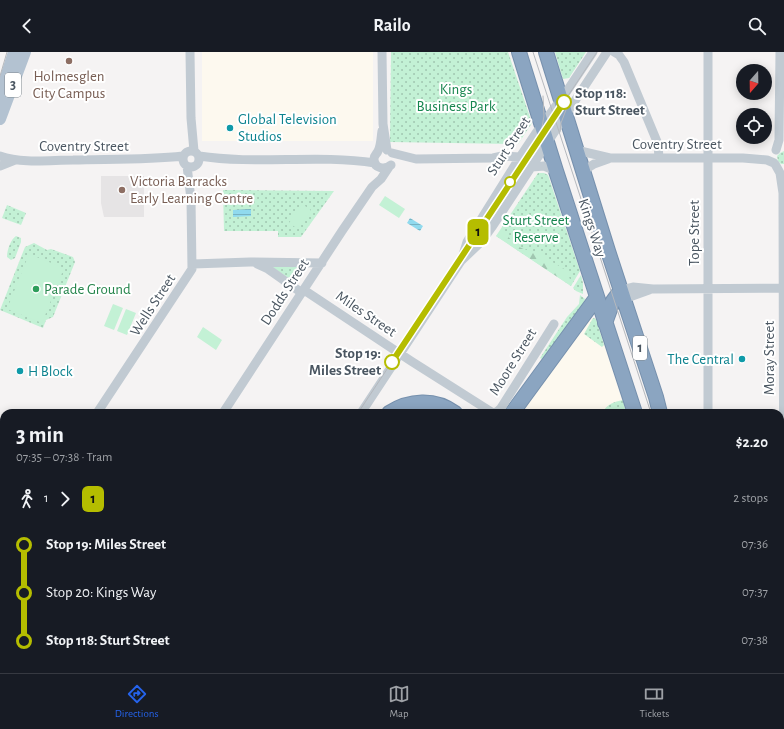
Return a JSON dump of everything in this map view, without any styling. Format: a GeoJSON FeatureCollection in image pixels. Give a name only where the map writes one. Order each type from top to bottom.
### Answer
{"type":"FeatureCollection","features":[{"type":"Feature","properties":{"kind":"highway","name":"Kings Way"},"geometry":{"type":"LineString","coordinates":[[519,52],[547,144],[634,409]]}},
{"type":"Feature","properties":{"kind":"highway","name":"Kings Way"},"geometry":{"type":"LineString","coordinates":[[546,52],[659,409]]}},
{"type":"Feature","properties":{"kind":"highway"},"geometry":{"type":"LineString","coordinates":[[605,323],[613,301],[623,294]]}},
{"type":"Feature","properties":{"kind":"highway"},"geometry":{"type":"LineString","coordinates":[[516,408],[597,297]]}},
{"type":"Feature","properties":{"kind":"highway"},"geometry":{"type":"LineString","coordinates":[[656,397],[664,409]]}},
{"type":"Feature","properties":{"kind":"highway"},"geometry":{"type":"LineString","coordinates":[[396,409],[401,406],[422,402],[442,406],[447,409]]}},
{"type":"Feature","properties":{"kind":"main road"},"geometry":{"type":"LineString","coordinates":[[0,96],[14,52]]}},
{"type":"Feature","properties":{"kind":"main road","name":"3"},"geometry":{"type":"LineString","coordinates":[[0,119],[25,52]]}},
{"type":"Feature","properties":{"kind":"street","name":"Dodds Street"},"geometry":{"type":"LineString","coordinates":[[372,187],[381,157],[383,124],[382,52]]}},
{"type":"Feature","properties":{"kind":"street","name":"Sturt Street"},"geometry":{"type":"LineString","coordinates":[[461,261],[467,242],[520,157],[593,52]]}},
{"type":"Feature","properties":{"kind":"street","name":"Sturt Street"},"geometry":{"type":"LineString","coordinates":[[364,409],[461,261],[482,241],[607,52]]}},
{"type":"Feature","properties":{"kind":"street"},"geometry":{"type":"LineString","coordinates":[[614,52],[619,55],[624,62],[658,144],[659,158]]}},
{"type":"Feature","properties":{"kind":"street","name":"Tope Street"},"geometry":{"type":"LineString","coordinates":[[708,52],[708,409]]}},
{"type":"Feature","properties":{"kind":"street"},"geometry":{"type":"LineString","coordinates":[[775,163],[773,158],[779,149],[780,52]]}},
{"type":"Feature","properties":{"kind":"street","name":"Wells Street"},"geometry":{"type":"LineString","coordinates":[[100,409],[192,269],[190,53]]}},
{"type":"Feature","properties":{"kind":"street","name":"Coventry Street"},"geometry":{"type":"LineString","coordinates":[[744,158],[767,155],[779,149]]}},
{"type":"Feature","properties":{"kind":"street","name":"Coventry Street"},"geometry":{"type":"LineString","coordinates":[[576,150],[610,158],[744,158],[766,160],[775,163],[780,168],[784,168]]}},
{"type":"Feature","properties":{"kind":"street","name":"Coventry Street"},"geometry":{"type":"LineString","coordinates":[[0,156],[14,160],[347,159],[381,157],[416,159],[496,158],[502,156],[520,157]]}},
{"type":"Feature","properties":{"kind":"street"},"geometry":{"type":"LineString","coordinates":[[381,157],[393,158],[390,165]]}},
{"type":"Feature","properties":{"kind":"street","name":"Coventry Street"},"geometry":{"type":"LineString","coordinates":[[381,157],[384,168],[390,165],[416,159]]}},
{"type":"Feature","properties":{"kind":"street"},"geometry":{"type":"LineString","coordinates":[[496,158],[512,171]]}},
{"type":"Feature","properties":{"kind":"street","name":"Coventry Street"},"geometry":{"type":"LineString","coordinates":[[583,171],[594,164],[610,158]]}},
{"type":"Feature","properties":{"kind":"street","name":"Coventry Street"},"geometry":{"type":"LineString","coordinates":[[0,166],[14,160]]}},
{"type":"Feature","properties":{"kind":"street","name":"Moray Street"},"geometry":{"type":"LineString","coordinates":[[775,163],[780,173],[784,190],[784,421]]}},
{"type":"Feature","properties":{"kind":"street","name":"Dodds Street"},"geometry":{"type":"LineString","coordinates":[[226,409],[372,187],[381,179],[390,165]]}},
{"type":"Feature","properties":{"kind":"street"},"geometry":{"type":"LineString","coordinates":[[532,167],[544,166],[556,171]]}},
{"type":"Feature","properties":{"kind":"street","name":"Miles Street"},"geometry":{"type":"LineString","coordinates":[[250,262],[268,269],[487,409]]}},
{"type":"Feature","properties":{"kind":"street","name":"Miles Street"},"geometry":{"type":"LineString","coordinates":[[192,264],[322,262]]}},
{"type":"Feature","properties":{"kind":"street"},"geometry":{"type":"LineString","coordinates":[[623,294],[633,287],[653,289],[784,288]]}},
{"type":"Feature","properties":{"kind":"street","name":"Moore Street"},"geometry":{"type":"LineString","coordinates":[[500,409],[554,324]]}},
{"type":"Feature","properties":{"kind":"shaded area"},"geometry":{"type":"Polygon","coordinates":[[[202,52],[373,52],[373,141],[202,141],[202,52]]]}},
{"type":"Feature","properties":{"kind":"shaded area","name":"Victoria Barracks Early Learning Centre"},"geometry":{"type":"Polygon","coordinates":[[[101,176],[144,176],[144,217],[104,217],[101,203],[101,176]]]}},
{"type":"Feature","properties":{"kind":"shaded area"},"geometry":{"type":"Polygon","coordinates":[[[588,316],[596,319],[625,409],[522,409],[557,365],[588,316]]]}},
{"type":"Feature","properties":{"kind":"green space","name":"Kings Business Park"},"geometry":{"type":"Polygon","coordinates":[[[391,52],[508,52],[532,123],[518,144],[390,142],[391,52]]]}},
{"type":"Feature","properties":{"kind":"green space"},"geometry":{"type":"Polygon","coordinates":[[[555,52],[586,52],[569,78],[563,79],[555,52]]]}},
{"type":"Feature","properties":{"kind":"green space"},"geometry":{"type":"Polygon","coordinates":[[[784,151],[784,164],[781,164],[778,161],[777,156],[784,151]]]}},
{"type":"Feature","properties":{"kind":"green space","name":"Sturt Street Reserve"},"geometry":{"type":"Polygon","coordinates":[[[538,173],[548,175],[580,271],[571,286],[496,236],[538,173]]]}},
{"type":"Feature","properties":{"kind":"green space"},"geometry":{"type":"Polygon","coordinates":[[[223,190],[334,191],[301,237],[278,237],[278,231],[224,231],[223,190]]]}},
{"type":"Feature","properties":{"kind":"green space"},"geometry":{"type":"Polygon","coordinates":[[[385,196],[405,209],[399,218],[379,205],[385,196]]]}},
{"type":"Feature","properties":{"kind":"green space"},"geometry":{"type":"Polygon","coordinates":[[[302,204],[311,210],[298,229],[289,223],[302,204]]]}},
{"type":"Feature","properties":{"kind":"green space"},"geometry":{"type":"Polygon","coordinates":[[[7,205],[26,213],[21,225],[2,218],[7,205]]]}},
{"type":"Feature","properties":{"kind":"green space"},"geometry":{"type":"Polygon","coordinates":[[[505,232],[519,247],[538,251],[547,259],[566,270],[572,284],[571,286],[496,236],[499,233],[505,232]]]}},
{"type":"Feature","properties":{"kind":"green space"},"geometry":{"type":"Polygon","coordinates":[[[16,236],[21,238],[21,242],[15,258],[11,260],[7,257],[8,251],[11,242],[16,236]]]}},
{"type":"Feature","properties":{"kind":"green space"},"geometry":{"type":"Polygon","coordinates":[[[34,243],[47,250],[51,249],[73,257],[75,262],[53,317],[46,320],[43,328],[0,310],[25,247],[34,243]]]}},
{"type":"Feature","properties":{"kind":"green space","name":"Parade Ground"},"geometry":{"type":"Polygon","coordinates":[[[29,254],[64,268],[42,323],[7,309],[29,254]]]}},
{"type":"Feature","properties":{"kind":"green space"},"geometry":{"type":"Polygon","coordinates":[[[269,265],[308,265],[296,283],[269,265]]]}},
{"type":"Feature","properties":{"kind":"green space"},"geometry":{"type":"Polygon","coordinates":[[[581,275],[583,283],[583,294],[573,288],[581,275]]]}},
{"type":"Feature","properties":{"kind":"green space"},"geometry":{"type":"Polygon","coordinates":[[[580,295],[585,299],[583,304],[542,359],[540,358],[567,317],[579,304],[580,295]]]}},
{"type":"Feature","properties":{"kind":"green space"},"geometry":{"type":"Polygon","coordinates":[[[113,304],[123,308],[114,330],[104,326],[113,304]]]}},
{"type":"Feature","properties":{"kind":"green space"},"geometry":{"type":"Polygon","coordinates":[[[126,309],[136,313],[127,335],[117,331],[126,309]]]}},
{"type":"Feature","properties":{"kind":"green space"},"geometry":{"type":"Polygon","coordinates":[[[593,318],[596,319],[604,345],[602,347],[584,334],[593,318]]]}},
{"type":"Feature","properties":{"kind":"green space"},"geometry":{"type":"Polygon","coordinates":[[[203,327],[222,340],[216,350],[197,337],[203,327]]]}},
{"type":"Feature","properties":{"kind":"green space"},"geometry":{"type":"Polygon","coordinates":[[[623,400],[625,409],[605,409],[611,404],[623,400]]]}},
{"type":"Feature","properties":{"kind":"green space"},"geometry":{"type":"Polygon","coordinates":[[[420,406],[432,409],[411,409],[420,406]]]}},
{"type":"Feature","properties":{"kind":"water"},"geometry":{"type":"Polygon","coordinates":[[[251,209],[251,216],[233,217],[233,210],[251,209]]]}},
{"type":"Feature","properties":{"kind":"water"},"geometry":{"type":"Polygon","coordinates":[[[410,218],[423,226],[420,231],[407,223],[410,218]]]}},
{"type":"Feature","properties":{"kind":"tram line"},"geometry":{"type":"LineString","coordinates":[[0,76],[7,52]]}},
{"type":"Feature","properties":{"kind":"tram line"},"geometry":{"type":"LineString","coordinates":[[533,52],[650,409]]}},
{"type":"Feature","properties":{"kind":"tram line"},"geometry":{"type":"LineString","coordinates":[[361,409],[597,52]]}},
{"type":"Feature","properties":{"kind":"tram line"},"geometry":{"type":"LineString","coordinates":[[541,133],[544,116],[543,96]]}},
{"type":"Feature","properties":{"kind":"tram line","name":"1"},"geometry":{"type":"LineString","coordinates":[[392,362],[564,102]]}},
{"type":"Feature","properties":{"kind":"tram line"},"geometry":{"type":"LineString","coordinates":[[560,132],[561,123],[569,102]]}},
{"type":"Feature","properties":{"kind":"place","name":"Holmesglen City Campus"},"geometry":{"type":"Point","coordinates":[69,61]}},
{"type":"Feature","properties":{"kind":"place","name":"Stop 118: Sturt Street"},"geometry":{"type":"Point","coordinates":[564,102]}},
{"type":"Feature","properties":{"kind":"place","name":"Global Television Studios"},"geometry":{"type":"Point","coordinates":[230,128]}},
{"type":"Feature","properties":{"kind":"place","name":"Victoria Barracks Early Learning Centre"},"geometry":{"type":"Point","coordinates":[122,190]}},
{"type":"Feature","properties":{"kind":"place","name":"Parade Ground"},"geometry":{"type":"Point","coordinates":[36,289]}},
{"type":"Feature","properties":{"kind":"place","name":"The Central"},"geometry":{"type":"Point","coordinates":[742,359]}},
{"type":"Feature","properties":{"kind":"place","name":"Stop 19: Miles Street"},"geometry":{"type":"Point","coordinates":[392,362]}},
{"type":"Feature","properties":{"kind":"place","name":"H Block"},"geometry":{"type":"Point","coordinates":[20,371]}}]}
